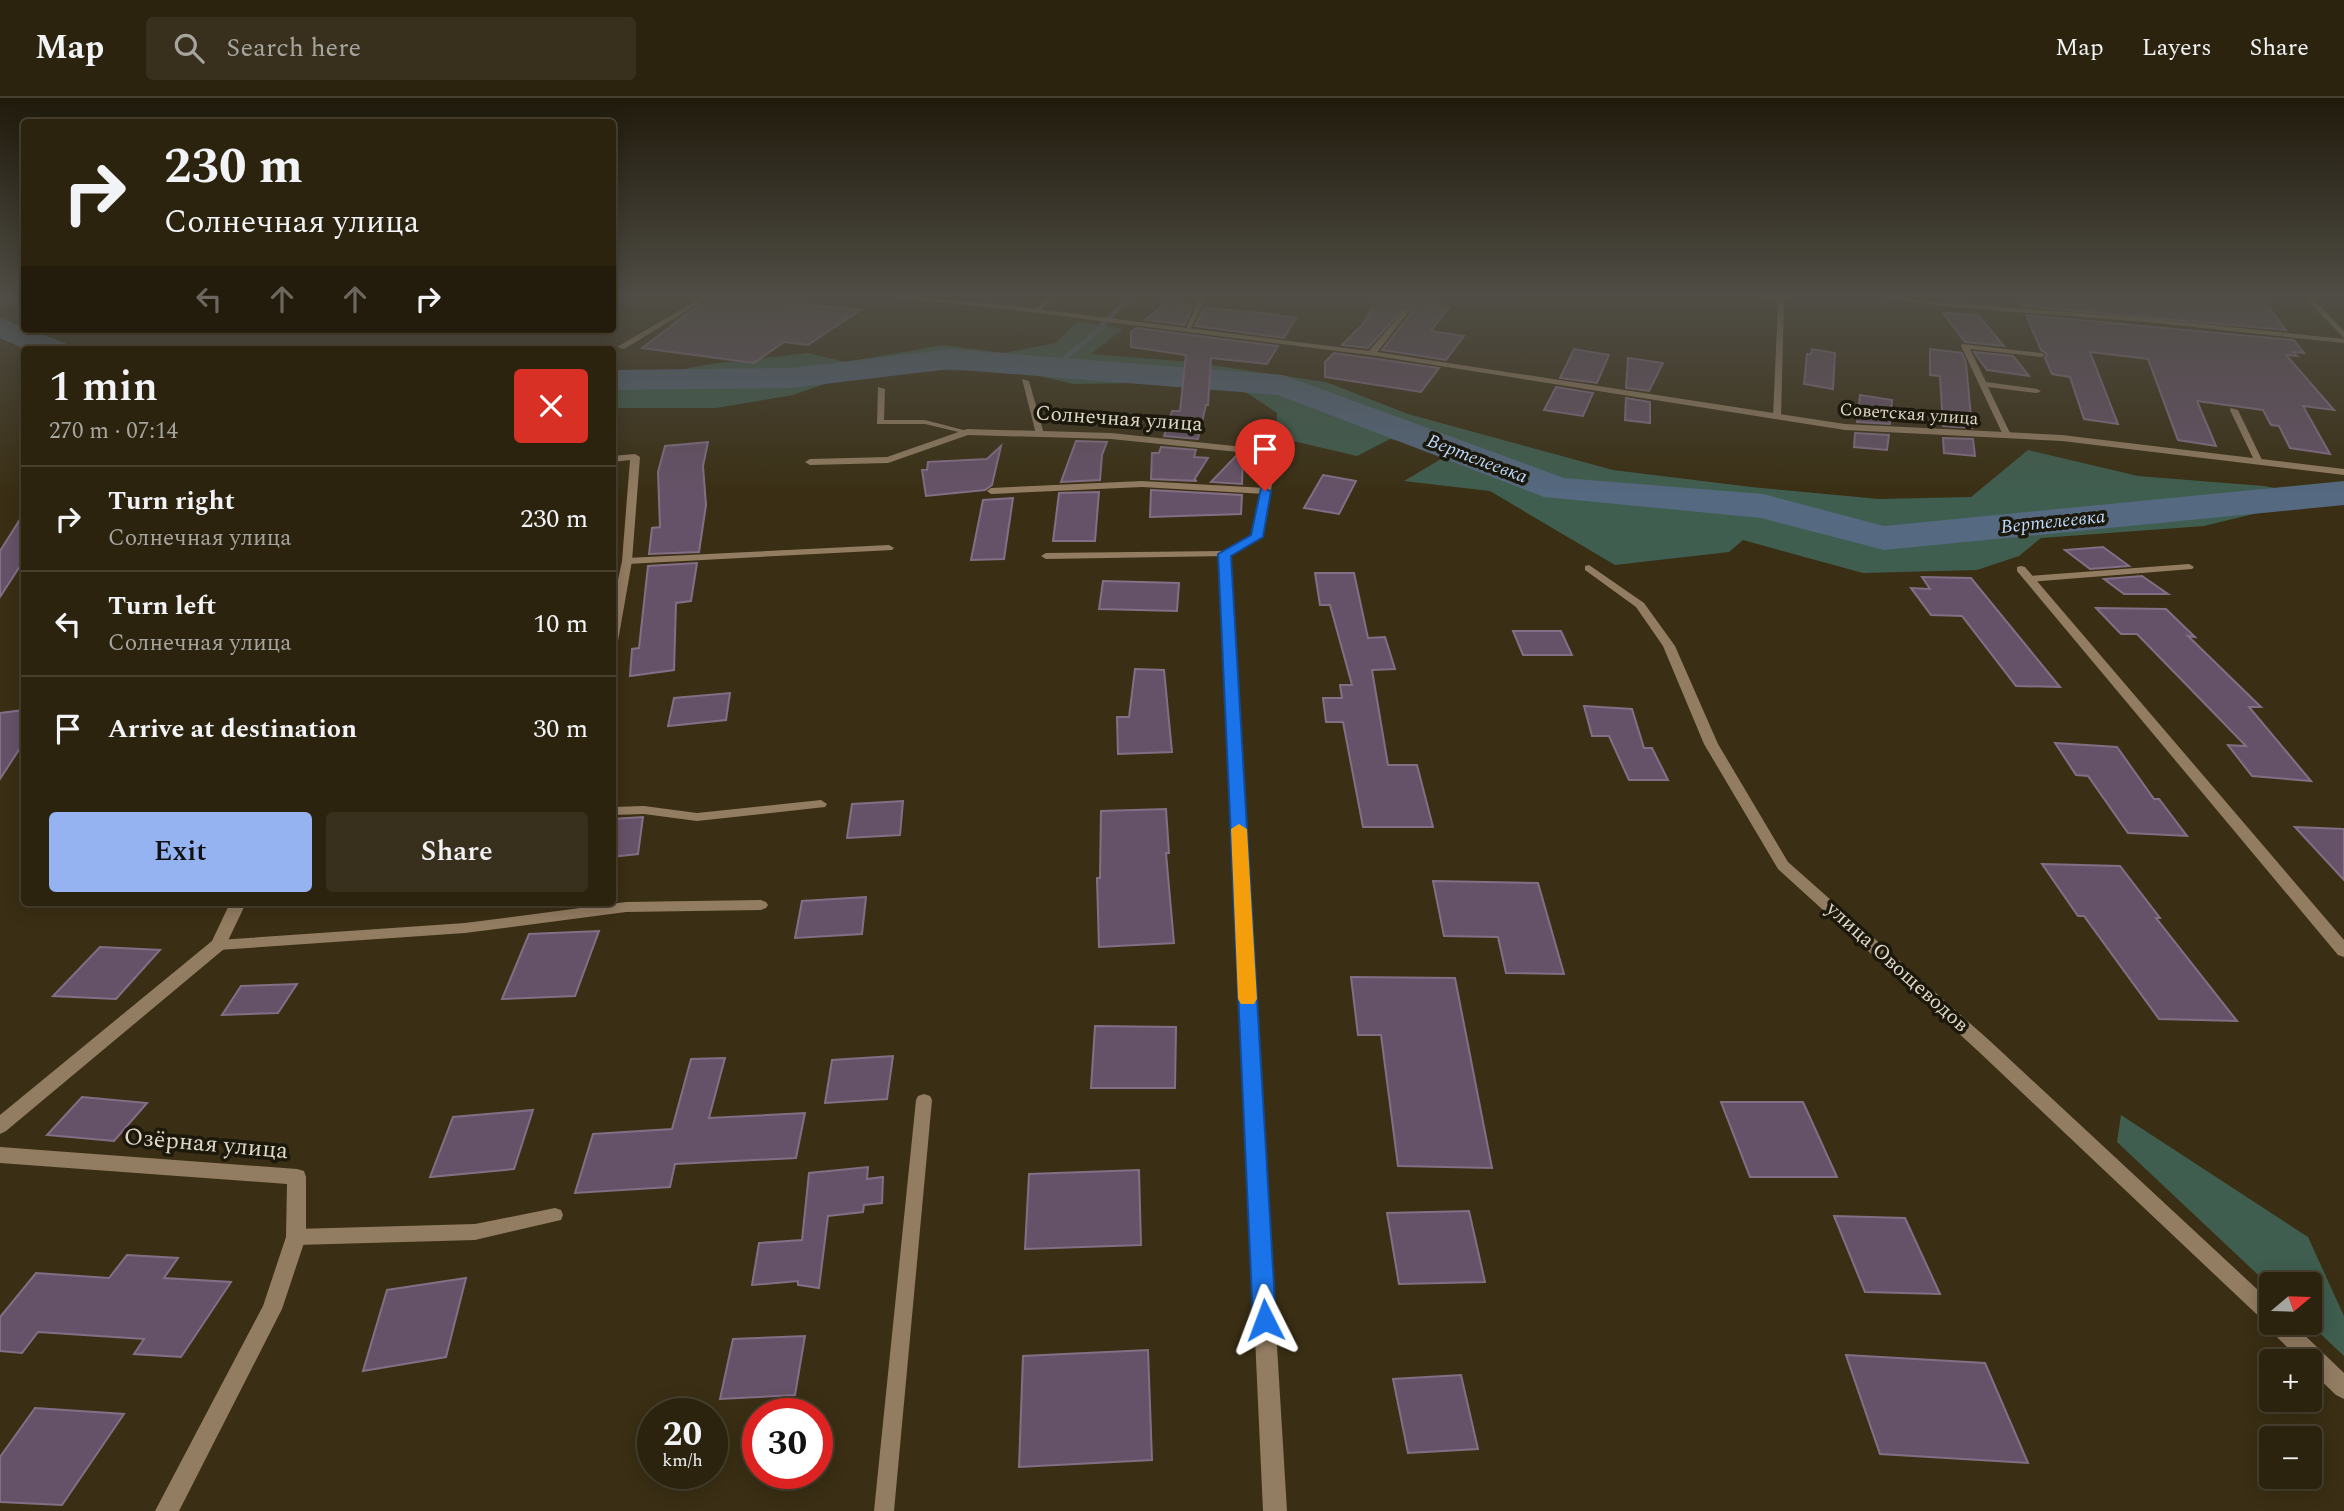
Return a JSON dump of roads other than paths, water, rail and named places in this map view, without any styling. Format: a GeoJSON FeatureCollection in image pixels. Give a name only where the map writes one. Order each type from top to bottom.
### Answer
{"type":"FeatureCollection","features":[{"type":"Feature","properties":{"kind":"street","name":"Советская улица"},"geometry":{"type":"LineString","coordinates":[[1436,363],[1845,427],[2062,438],[2344,472]]}},
{"type":"Feature","properties":{"kind":"street","name":"Солнечная улица"},"geometry":{"type":"LineString","coordinates":[[810,462],[888,460],[967,432],[1111,436],[1273,453],[1257,537],[1224,554]]}},
{"type":"Feature","properties":{"kind":"street"},"geometry":{"type":"LineString","coordinates":[[616,459],[635,457],[626,561],[616,618]]}},
{"type":"Feature","properties":{"kind":"street"},"geometry":{"type":"LineString","coordinates":[[1224,554],[1275,1511]]}},
{"type":"Feature","properties":{"kind":"street","name":"улица Овощеводов"},"geometry":{"type":"LineString","coordinates":[[1589,568],[1640,605],[1669,646],[1711,744],[1783,865],[1984,1046],[2259,1305]]}},
{"type":"Feature","properties":{"kind":"street"},"geometry":{"type":"LineString","coordinates":[[2025,574],[2344,951]]}},
{"type":"Feature","properties":{"kind":"street"},"geometry":{"type":"LineString","coordinates":[[0,1126],[218,945],[236,906]]}},
{"type":"Feature","properties":{"kind":"street","name":"Озёрная улица"},"geometry":{"type":"LineString","coordinates":[[0,1155],[297,1177],[296,1237],[272,1308],[167,1511]]}},
{"type":"Feature","properties":{"kind":"street"},"geometry":{"type":"LineString","coordinates":[[2289,1335],[2344,1388]]}},
{"type":"Feature","properties":{"kind":"lane"},"geometry":{"type":"LineString","coordinates":[[1777,416],[1780,363]]}},
{"type":"Feature","properties":{"kind":"lane"},"geometry":{"type":"LineString","coordinates":[[1973,363],[2007,435]]}},
{"type":"Feature","properties":{"kind":"lane"},"geometry":{"type":"LineString","coordinates":[[1025,381],[1040,434]]}},
{"type":"Feature","properties":{"kind":"lane"},"geometry":{"type":"LineString","coordinates":[[1983,384],[2037,391]]}},
{"type":"Feature","properties":{"kind":"lane"},"geometry":{"type":"LineString","coordinates":[[881,388],[880,422],[925,422],[967,432]]}},
{"type":"Feature","properties":{"kind":"lane"},"geometry":{"type":"LineString","coordinates":[[2234,410],[2259,462]]}},
{"type":"Feature","properties":{"kind":"lane"},"geometry":{"type":"LineString","coordinates":[[991,491],[1142,484],[1265,491]]}},
{"type":"Feature","properties":{"kind":"lane"},"geometry":{"type":"LineString","coordinates":[[626,561],[889,548]]}},
{"type":"Feature","properties":{"kind":"lane"},"geometry":{"type":"LineString","coordinates":[[1046,555],[1224,554]]}},
{"type":"Feature","properties":{"kind":"lane"},"geometry":{"type":"LineString","coordinates":[[2025,574],[2189,567]]}},
{"type":"Feature","properties":{"kind":"lane"},"geometry":{"type":"LineString","coordinates":[[616,811],[644,810],[697,817],[821,804]]}},
{"type":"Feature","properties":{"kind":"lane"},"geometry":{"type":"LineString","coordinates":[[218,945],[466,928],[626,907],[761,905]]}},
{"type":"Feature","properties":{"kind":"lane"},"geometry":{"type":"LineString","coordinates":[[884,1511],[924,1100]]}},
{"type":"Feature","properties":{"kind":"lane"},"geometry":{"type":"LineString","coordinates":[[296,1237],[475,1232],[555,1215]]}},
{"type":"Feature","properties":{"kind":"waterway","name":"Вертелеевка"},"geometry":{"type":"LineString","coordinates":[[616,380],[791,378],[917,363]]}},
{"type":"Feature","properties":{"kind":"waterway","name":"Вертелеевка"},"geometry":{"type":"LineString","coordinates":[[1000,363],[1283,385],[1558,489],[1763,506],[1884,538],[2344,493]]}},
{"type":"Feature","properties":{"kind":"waterway"},"geometry":{"type":"LineString","coordinates":[[1054,367],[1059,363]]}}]}
